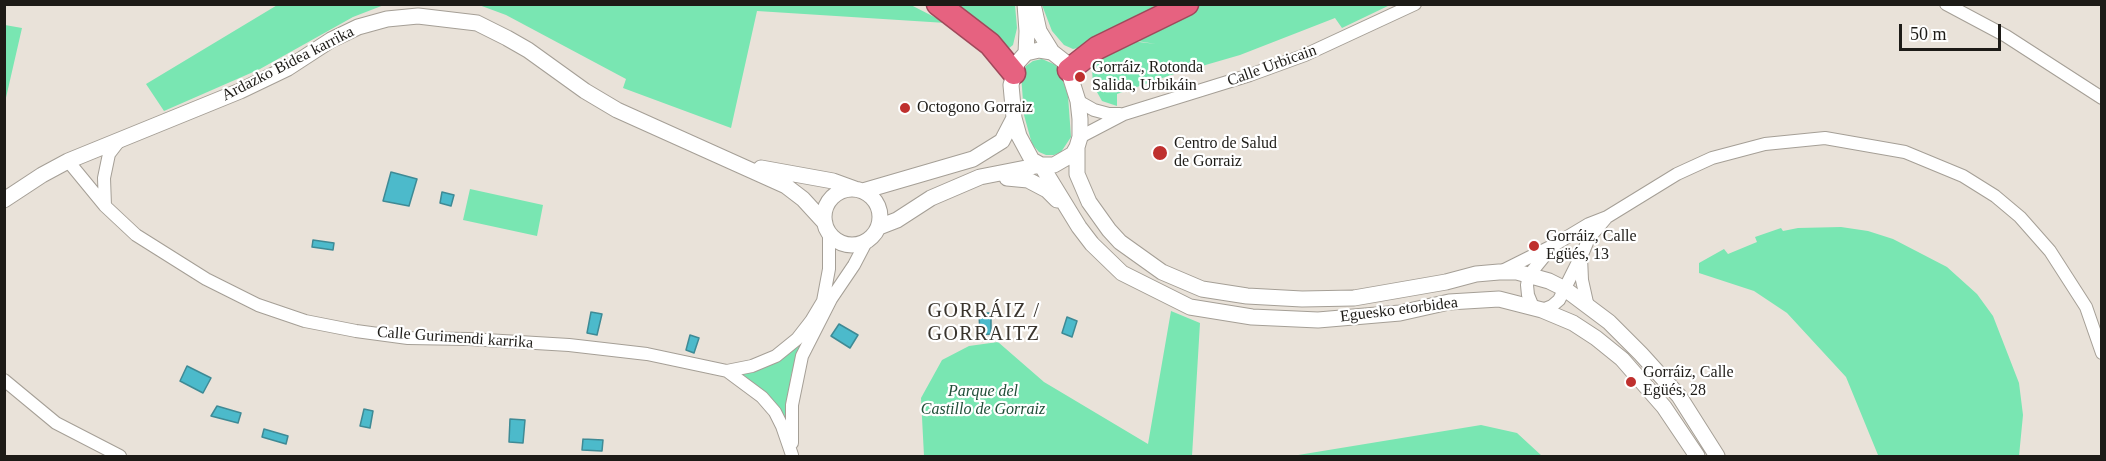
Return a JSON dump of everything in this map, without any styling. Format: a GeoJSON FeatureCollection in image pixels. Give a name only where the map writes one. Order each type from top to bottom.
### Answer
{"type":"FeatureCollection","features":[{"type":"Feature","properties":{"kind":"highway"},"geometry":{"type":"LineString","coordinates":[[938,4],[990,44],[1014,73]]}},
{"type":"Feature","properties":{"kind":"highway"},"geometry":{"type":"LineString","coordinates":[[1069,70],[1097,48],[1187,4]]}},
{"type":"Feature","properties":{"kind":"street"},"geometry":{"type":"LineString","coordinates":[[1025,4],[1026,53]]}},
{"type":"Feature","properties":{"kind":"street"},"geometry":{"type":"LineString","coordinates":[[879,227],[897,220],[931,198],[980,177],[1041,165],[1054,165],[1072,154],[1079,142],[1078,101],[1066,63],[1052,52],[1040,31],[1033,4]]}},
{"type":"Feature","properties":{"kind":"street","name":"Calle Urbicain"},"geometry":{"type":"LineString","coordinates":[[1079,142],[1124,114],[1250,75],[1305,55],[1415,4]]}},
{"type":"Feature","properties":{"kind":"street"},"geometry":{"type":"LineString","coordinates":[[1946,4],[2006,36],[2102,98]]}},
{"type":"Feature","properties":{"kind":"street","name":"Ardazko Bidea karrika"},"geometry":{"type":"LineString","coordinates":[[4,200],[42,175],[68,162],[240,91],[288,68],[332,40],[358,27],[387,19],[418,15],[477,23],[528,50],[585,91],[617,110],[786,186],[803,199],[827,228]]}},
{"type":"Feature","properties":{"kind":"street"},"geometry":{"type":"LineString","coordinates":[[1041,165],[1032,160],[1019,136],[1014,118],[1011,85],[1017,63],[1026,53],[1039,50],[1052,52]]}},
{"type":"Feature","properties":{"kind":"street","name":"Calle Urbicain"},"geometry":{"type":"LineString","coordinates":[[1078,101],[1094,110],[1109,114],[1124,114]]}},
{"type":"Feature","properties":{"kind":"street"},"geometry":{"type":"LineString","coordinates":[[726,371],[752,366],[776,356],[797,339],[811,321],[823,301],[829,269],[824,214],[831,198],[846,190],[859,190],[973,159],[1002,141],[1014,118]]}},
{"type":"Feature","properties":{"kind":"street"},"geometry":{"type":"LineString","coordinates":[[1499,272],[1554,245],[1589,224],[1607,217],[1677,174],[1712,158],[1765,144],[1826,138],[1905,152],[1963,176],[1995,196],[2020,217],[2050,251],[2086,307],[2102,353]]}},
{"type":"Feature","properties":{"kind":"street"},"geometry":{"type":"LineString","coordinates":[[105,206],[104,178],[109,154],[119,141]]}},
{"type":"Feature","properties":{"kind":"street","name":"Eguesko etorbidea"},"geometry":{"type":"LineString","coordinates":[[1079,142],[1077,174],[1089,202],[1108,230],[1120,242],[1162,272],[1202,289],[1247,296],[1302,299],[1354,298],[1446,282],[1476,274],[1517,272],[1549,281],[1609,322],[1679,396],[1717,456]]}},
{"type":"Feature","properties":{"kind":"street","name":"Calle Gurimendi karrika"},"geometry":{"type":"LineString","coordinates":[[68,162],[105,206],[136,235],[206,279],[258,305],[305,321],[356,331],[408,338],[569,345],[647,354],[726,371],[762,398],[775,412],[792,456]]}},
{"type":"Feature","properties":{"kind":"street","name":"Ardazko Bidea karrika"},"geometry":{"type":"LineString","coordinates":[[737,163],[833,181],[859,190]]}},
{"type":"Feature","properties":{"kind":"street","name":"Eguesko etorbidea"},"geometry":{"type":"LineString","coordinates":[[1041,165],[1092,244],[1122,273],[1190,307],[1252,316],[1318,320],[1400,313],[1449,302],[1499,299],[1538,308],[1573,323],[1622,359],[1664,407],[1697,456]]}},
{"type":"Feature","properties":{"kind":"street"},"geometry":{"type":"LineString","coordinates":[[980,177],[1028,180],[1047,190],[1068,210]]}},
{"type":"Feature","properties":{"kind":"street"},"geometry":{"type":"LineString","coordinates":[[827,228],[842,244],[858,245],[876,234],[879,227],[880,210],[870,196],[859,190]]}},
{"type":"Feature","properties":{"kind":"street"},"geometry":{"type":"LineString","coordinates":[[1554,245],[1529,275],[1528,295],[1538,308],[1552,306],[1565,290],[1589,238],[1607,217]]}},
{"type":"Feature","properties":{"kind":"street"},"geometry":{"type":"LineString","coordinates":[[792,456],[792,405],[802,356],[831,299],[854,265],[866,242]]}},
{"type":"Feature","properties":{"kind":"street"},"geometry":{"type":"LineString","coordinates":[[1581,257],[1582,280],[1588,307]]}},
{"type":"Feature","properties":{"kind":"street"},"geometry":{"type":"LineString","coordinates":[[4,380],[56,423],[120,456]]}},
{"type":"Feature","properties":{"kind":"green space"},"geometry":{"type":"Polygon","coordinates":[[[279,4],[384,5],[353,17],[260,69],[164,111],[146,84],[279,4]]]}},
{"type":"Feature","properties":{"kind":"green space"},"geometry":{"type":"Polygon","coordinates":[[[909,4],[946,23],[757,11],[731,128],[623,88],[626,79],[506,15],[479,5],[909,4]]]}},
{"type":"Feature","properties":{"kind":"green space"},"geometry":{"type":"Polygon","coordinates":[[[951,5],[1015,5],[1017,28],[1013,45],[1008,49],[951,5]]]}},
{"type":"Feature","properties":{"kind":"green space"},"geometry":{"type":"Polygon","coordinates":[[[1042,5],[1172,5],[1088,46],[1073,49],[1064,45],[1052,31],[1042,5]]]}},
{"type":"Feature","properties":{"kind":"green space"},"geometry":{"type":"Polygon","coordinates":[[[1200,5],[1390,5],[1342,28],[1335,18],[1240,55],[1117,94],[1117,106],[1102,101],[1093,85],[1092,68],[1098,58],[1122,40],[1156,44],[1118,38],[1200,5]]]}},
{"type":"Feature","properties":{"kind":"green space"},"geometry":{"type":"Polygon","coordinates":[[[4,25],[22,28],[5,102],[4,25]]]}},
{"type":"Feature","properties":{"kind":"green space"},"geometry":{"type":"Polygon","coordinates":[[[1042,59],[1056,65],[1068,96],[1071,137],[1061,152],[1054,155],[1039,152],[1032,144],[1024,115],[1021,74],[1033,61],[1042,59]]]}},
{"type":"Feature","properties":{"kind":"green space"},"geometry":{"type":"Polygon","coordinates":[[[470,189],[543,205],[537,236],[463,220],[470,189]]]}},
{"type":"Feature","properties":{"kind":"green space"},"geometry":{"type":"Polygon","coordinates":[[[1841,227],[1868,231],[1893,239],[1947,267],[1977,294],[1993,316],[2019,383],[2023,415],[2019,456],[1876,456],[1878,455],[1846,377],[1787,313],[1754,291],[1699,273],[1699,263],[1724,249],[1728,254],[1757,242],[1755,237],[1781,228],[1783,231],[1798,228],[1841,227]]]}},
{"type":"Feature","properties":{"kind":"green space","name":"Parque del Castillo de Gorraiz"},"geometry":{"type":"Polygon","coordinates":[[[1171,311],[1200,323],[1192,456],[924,456],[921,398],[942,360],[969,346],[998,342],[1044,382],[1148,444],[1171,311]]]}},
{"type":"Feature","properties":{"kind":"green space"},"geometry":{"type":"Polygon","coordinates":[[[804,338],[791,375],[787,416],[784,421],[739,374],[804,338]]]}},
{"type":"Feature","properties":{"kind":"green space"},"geometry":{"type":"Polygon","coordinates":[[[1481,425],[1517,433],[1542,456],[1292,456],[1481,425]]]}},
{"type":"Feature","properties":{"kind":"water"},"geometry":{"type":"Polygon","coordinates":[[[391,172],[417,179],[409,206],[383,201],[391,172]]]}},
{"type":"Feature","properties":{"kind":"water"},"geometry":{"type":"Polygon","coordinates":[[[442,192],[454,195],[451,206],[440,203],[442,192]]]}},
{"type":"Feature","properties":{"kind":"water"},"geometry":{"type":"Polygon","coordinates":[[[313,240],[334,243],[333,250],[312,247],[313,240]]]}},
{"type":"Feature","properties":{"kind":"water"},"geometry":{"type":"Polygon","coordinates":[[[591,312],[602,314],[597,335],[587,333],[591,312]]]}},
{"type":"Feature","properties":{"kind":"water"},"geometry":{"type":"Polygon","coordinates":[[[979,313],[991,313],[991,334],[980,335],[979,313]]]}},
{"type":"Feature","properties":{"kind":"water"},"geometry":{"type":"Polygon","coordinates":[[[1067,317],[1077,321],[1072,337],[1062,333],[1067,317]]]}},
{"type":"Feature","properties":{"kind":"water"},"geometry":{"type":"Polygon","coordinates":[[[839,324],[858,335],[850,348],[831,336],[839,324]]]}},
{"type":"Feature","properties":{"kind":"water"},"geometry":{"type":"Polygon","coordinates":[[[690,335],[699,338],[694,353],[686,350],[690,335]]]}},
{"type":"Feature","properties":{"kind":"water"},"geometry":{"type":"Polygon","coordinates":[[[187,366],[211,378],[203,393],[180,381],[187,366]]]}},
{"type":"Feature","properties":{"kind":"water"},"geometry":{"type":"Polygon","coordinates":[[[217,406],[241,413],[238,423],[211,416],[217,406]]]}},
{"type":"Feature","properties":{"kind":"water"},"geometry":{"type":"Polygon","coordinates":[[[364,409],[373,411],[370,428],[360,426],[364,409]]]}},
{"type":"Feature","properties":{"kind":"water"},"geometry":{"type":"Polygon","coordinates":[[[510,419],[525,420],[523,443],[509,442],[510,419]]]}},
{"type":"Feature","properties":{"kind":"water"},"geometry":{"type":"Polygon","coordinates":[[[264,429],[288,436],[286,444],[262,437],[264,429]]]}},
{"type":"Feature","properties":{"kind":"water"},"geometry":{"type":"Polygon","coordinates":[[[583,439],[603,440],[602,451],[582,450],[583,439]]]}},
{"type":"Feature","properties":{"kind":"place","name":"Gorráiz, Rotonda Salida, Urbikáin"},"geometry":{"type":"Point","coordinates":[1080,77]}},
{"type":"Feature","properties":{"kind":"place","name":"Octogono Gorraiz"},"geometry":{"type":"Point","coordinates":[905,108]}},
{"type":"Feature","properties":{"kind":"place","name":"Centro de Salud de Gorraiz"},"geometry":{"type":"Point","coordinates":[1160,153]}},
{"type":"Feature","properties":{"kind":"place","name":"Gorráiz, Calle Egüés, 13"},"geometry":{"type":"Point","coordinates":[1534,246]}},
{"type":"Feature","properties":{"kind":"place","name":"Gorráiz, Calle Egüés, 28"},"geometry":{"type":"Point","coordinates":[1631,382]}},
{"type":"Feature","properties":{"kind":"district","name":"GORRÁIZ / GORRAITZ"},"geometry":{"type":"Point","coordinates":[984,324]}}]}
